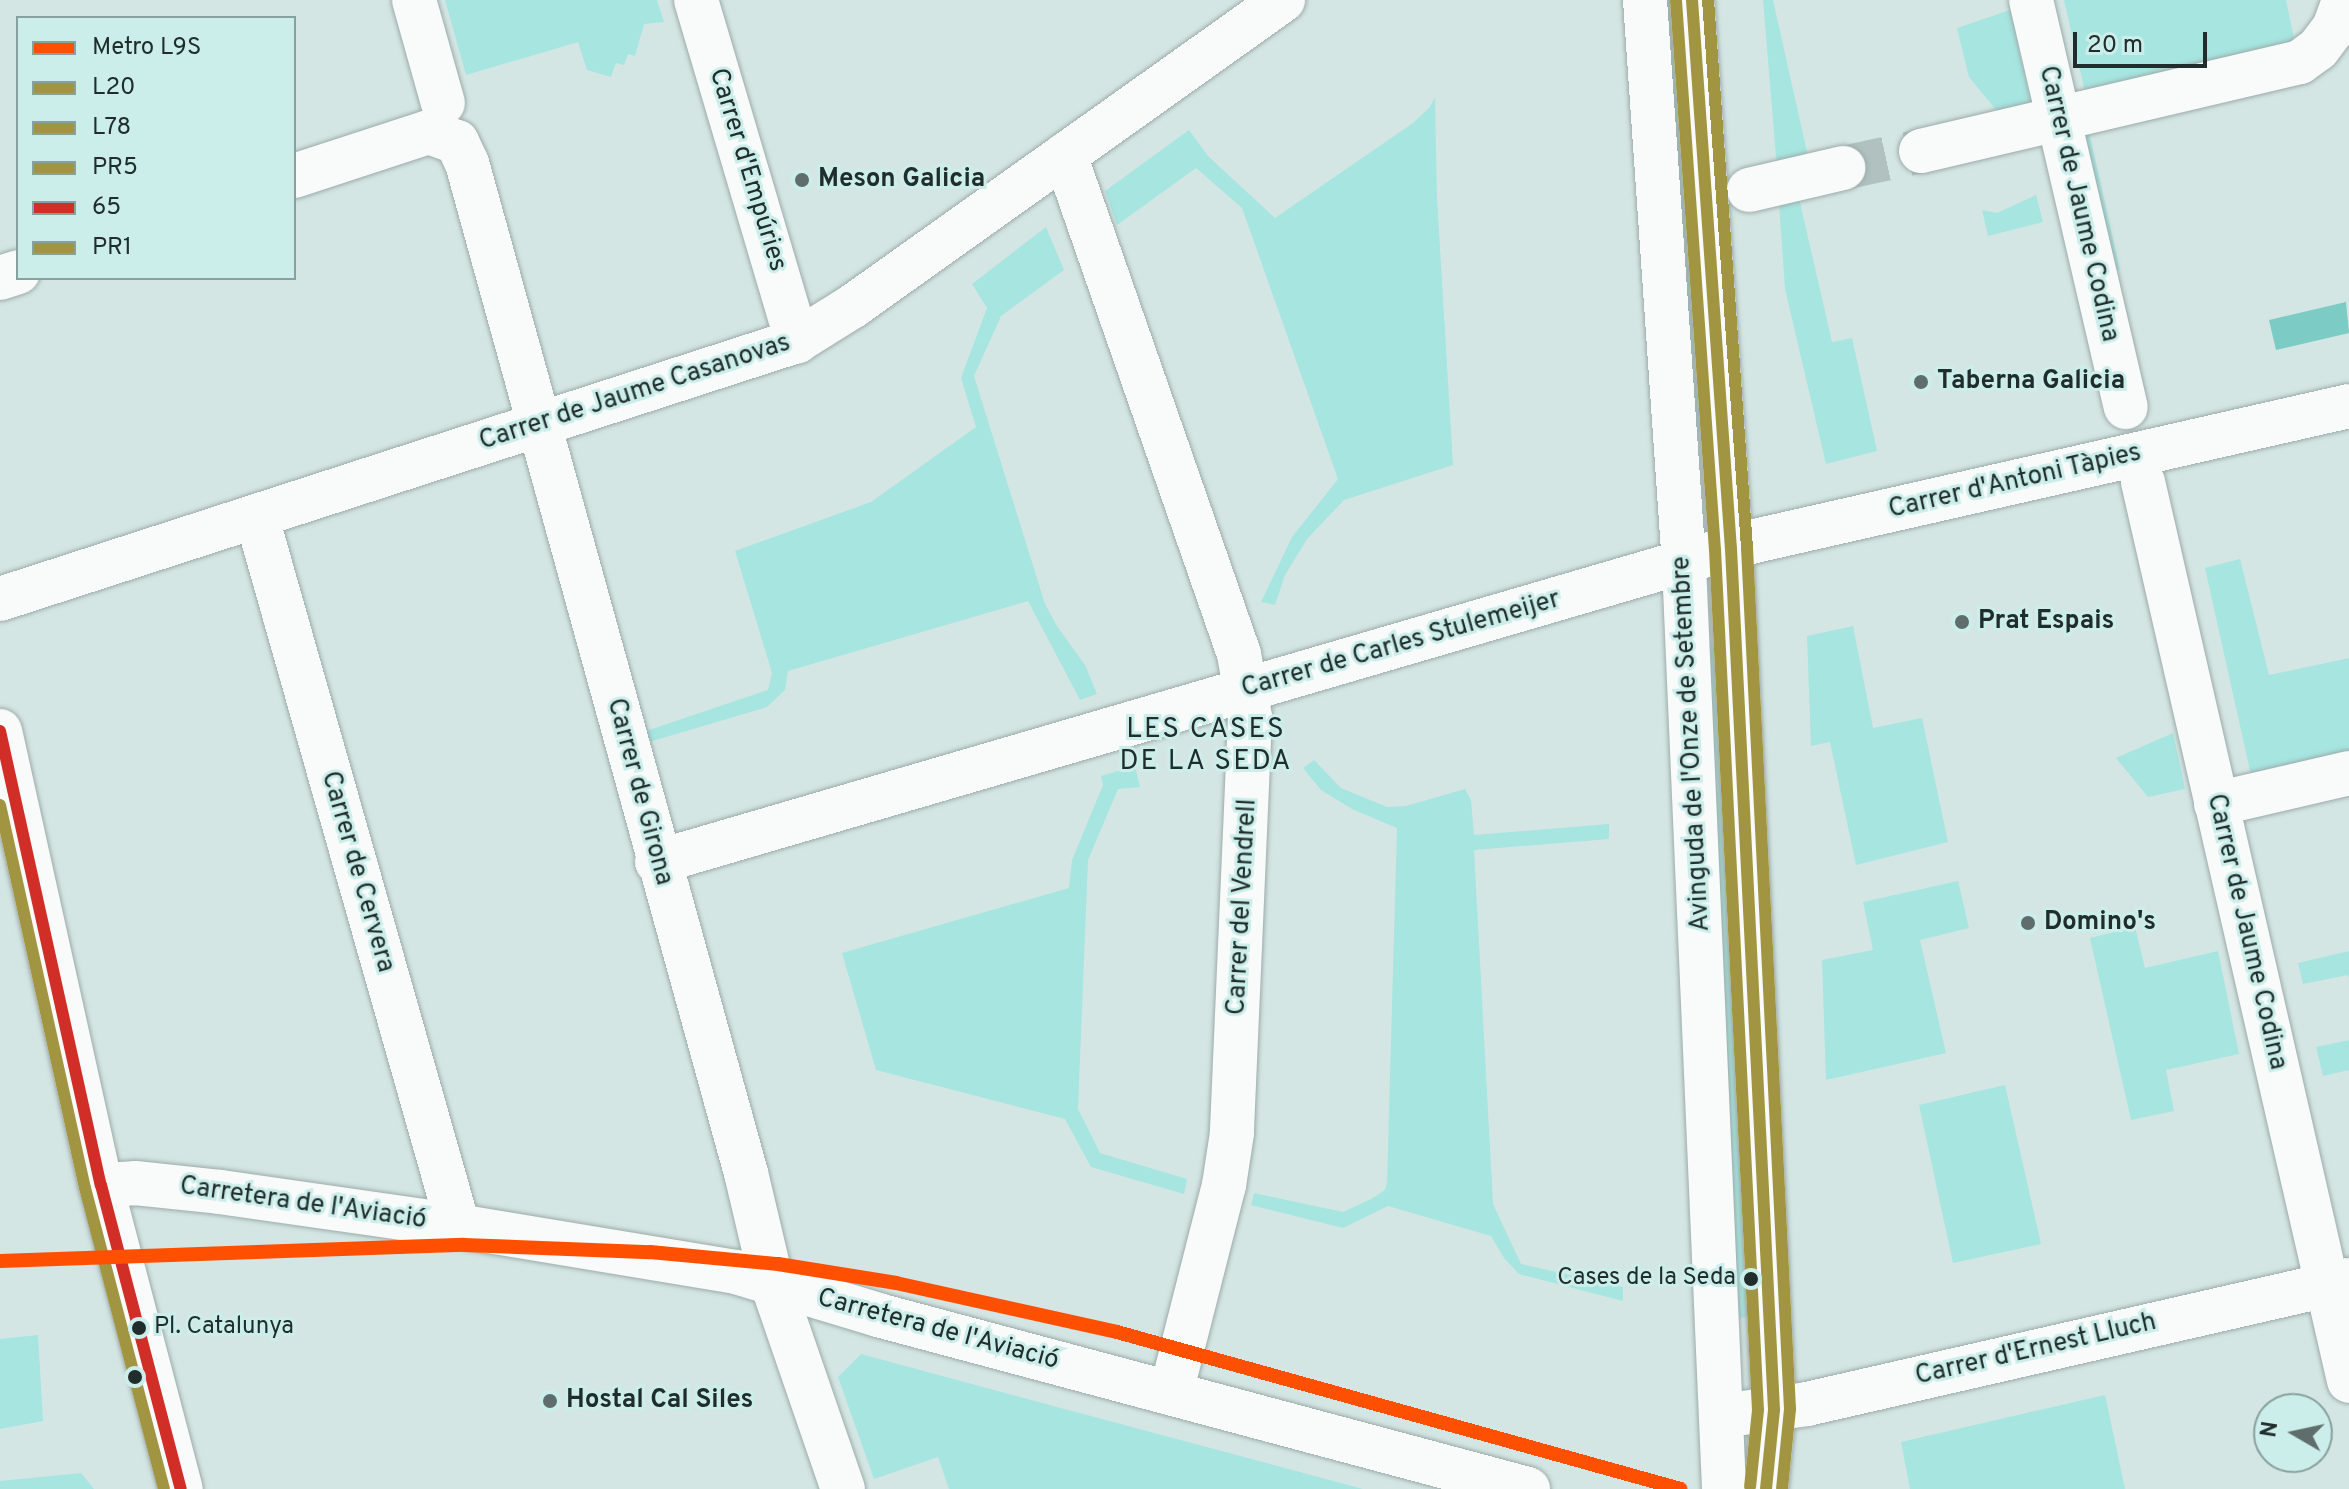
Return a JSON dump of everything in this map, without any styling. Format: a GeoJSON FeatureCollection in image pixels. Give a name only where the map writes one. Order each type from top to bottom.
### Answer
{"type":"FeatureCollection","features":[{"type":"Feature","properties":{"kind":"street"},"geometry":{"type":"LineString","coordinates":[[414,0],[443,103]]}},
{"type":"Feature","properties":{"kind":"street","name":"Carrer d'Empúries"},"geometry":{"type":"LineString","coordinates":[[696,0],[797,341]]}},
{"type":"Feature","properties":{"kind":"street","name":"Carrer de Jaume Casanovas"},"geometry":{"type":"LineString","coordinates":[[0,599],[797,341],[853,306],[1283,0]]}},
{"type":"Feature","properties":{"kind":"street","name":"Avinguda de l'Onze de Setembre"},"geometry":{"type":"LineString","coordinates":[[1645,0],[1684,565],[1724,1489]]}},
{"type":"Feature","properties":{"kind":"street","name":"Avinguda de l'Onze de Setembre"},"geometry":{"type":"LineString","coordinates":[[1692,0],[1731,549],[1774,1410],[1766,1489]]}},
{"type":"Feature","properties":{"kind":"street","name":"Carrer de Jaume Codina"},"geometry":{"type":"LineString","coordinates":[[2031,0],[2126,407]]}},
{"type":"Feature","properties":{"kind":"street"},"geometry":{"type":"LineString","coordinates":[[1921,151],[2300,62],[2318,49],[2334,28],[2344,0]]}},
{"type":"Feature","properties":{"kind":"street","name":"Carrer de Girona"},"geometry":{"type":"LineString","coordinates":[[296,175],[429,132],[445,135],[457,142],[462,153],[746,1173],[772,1283],[843,1489]]}},
{"type":"Feature","properties":{"kind":"street","name":"Carrer del Vendrell"},"geometry":{"type":"LineString","coordinates":[[1065,155],[1239,654],[1246,691],[1250,751],[1232,1133],[1224,1185],[1171,1393]]}},
{"type":"Feature","properties":{"kind":"street"},"geometry":{"type":"LineString","coordinates":[[1749,190],[1843,168]]}},
{"type":"Feature","properties":{"kind":"street","name":"Carrer d'Antoni Tàpies"},"geometry":{"type":"LineString","coordinates":[[1684,565],[1731,549],[2349,406]]}},
{"type":"Feature","properties":{"kind":"street","name":"Carrer de Jaume Codina"},"geometry":{"type":"LineString","coordinates":[[2143,482],[2216,804],[2339,1282],[2349,1381]]}},
{"type":"Feature","properties":{"kind":"street","name":"Carrer de Cervera"},"geometry":{"type":"LineString","coordinates":[[257,518],[458,1226]]}},
{"type":"Feature","properties":{"kind":"street","name":"Carrer de Carles Stulemeijer"},"geometry":{"type":"LineString","coordinates":[[657,862],[1684,565]]}},
{"type":"Feature","properties":{"kind":"street"},"geometry":{"type":"LineString","coordinates":[[0,731],[101,1185],[181,1489]]}},
{"type":"Feature","properties":{"kind":"street"},"geometry":{"type":"LineString","coordinates":[[2216,804],[2349,773]]}},
{"type":"Feature","properties":{"kind":"street","name":"Carretera de l'Aviació"},"geometry":{"type":"LineString","coordinates":[[101,1185],[177,1186],[458,1226],[736,1272],[1528,1489]]}},
{"type":"Feature","properties":{"kind":"street","name":"Carrer d'Ernest Lluch"},"geometry":{"type":"LineString","coordinates":[[1722,1416],[1774,1410],[2339,1282]]}},
{"type":"Feature","properties":{"kind":"shaded area"},"geometry":{"type":"Polygon","coordinates":[[[445,0],[657,0],[664,22],[644,24],[635,56],[628,54],[624,65],[616,63],[611,77],[587,70],[578,42],[466,75],[445,0]]]}},
{"type":"Feature","properties":{"kind":"shaded area"},"geometry":{"type":"Polygon","coordinates":[[[1660,0],[1677,0],[1707,431],[1690,432],[1660,0]]]}},
{"type":"Feature","properties":{"kind":"shaded area"},"geometry":{"type":"Polygon","coordinates":[[[1763,0],[1773,0],[1809,161],[1777,169],[1763,0]]]}},
{"type":"Feature","properties":{"kind":"shaded area"},"geometry":{"type":"Polygon","coordinates":[[[2064,0],[2286,0],[2296,48],[2086,96],[2064,0]]]}},
{"type":"Feature","properties":{"kind":"shaded area"},"geometry":{"type":"Polygon","coordinates":[[[2010,10],[2033,109],[2002,117],[1969,77],[1957,28],[2010,10]]]}},
{"type":"Feature","properties":{"kind":"shaded area"},"geometry":{"type":"Polygon","coordinates":[[[1435,97],[1437,198],[1453,465],[1344,500],[1307,539],[1285,575],[1275,605],[1261,602],[1292,537],[1338,479],[1242,208],[1196,168],[1117,225],[1105,191],[1189,130],[1208,156],[1275,218],[1413,123],[1430,107],[1435,97]]]}},
{"type":"Feature","properties":{"kind":"shaded area"},"geometry":{"type":"Polygon","coordinates":[[[2087,123],[2120,270],[2111,271],[2076,126],[2087,123]]]}},
{"type":"Feature","properties":{"kind":"shaded area"},"geometry":{"type":"Polygon","coordinates":[[[2036,195],[2043,222],[1988,236],[1982,210],[1997,213],[2036,195]]]}},
{"type":"Feature","properties":{"kind":"shaded area"},"geometry":{"type":"Polygon","coordinates":[[[1799,198],[1832,342],[1852,338],[1877,451],[1826,464],[1785,289],[1779,203],[1799,198]]]}},
{"type":"Feature","properties":{"kind":"shaded area"},"geometry":{"type":"Polygon","coordinates":[[[1046,227],[1064,270],[1001,316],[974,376],[1045,604],[1085,665],[1097,694],[1080,700],[1028,601],[788,671],[785,690],[767,707],[649,742],[646,731],[768,690],[772,673],[735,551],[871,502],[976,427],[961,378],[987,308],[972,284],[1046,227]]]}},
{"type":"Feature","properties":{"kind":"shaded area"},"geometry":{"type":"Polygon","coordinates":[[[2346,302],[2349,333],[2276,350],[2269,320],[2346,302]]]}},
{"type":"Feature","properties":{"kind":"shaded area"},"geometry":{"type":"Polygon","coordinates":[[[2240,559],[2269,675],[2349,658],[2349,752],[2251,775],[2205,568],[2240,559]]]}},
{"type":"Feature","properties":{"kind":"shaded area"},"geometry":{"type":"Polygon","coordinates":[[[1853,626],[1873,728],[1922,718],[1948,842],[1856,865],[1830,742],[1811,746],[1807,636],[1853,626]]]}},
{"type":"Feature","properties":{"kind":"shaded area"},"geometry":{"type":"Polygon","coordinates":[[[1719,643],[1750,1316],[1733,1319],[1702,644],[1719,643]]]}},
{"type":"Feature","properties":{"kind":"shaded area"},"geometry":{"type":"Polygon","coordinates":[[[2173,733],[2185,789],[2148,797],[2116,758],[2173,733]]]}},
{"type":"Feature","properties":{"kind":"shaded area"},"geometry":{"type":"Polygon","coordinates":[[[1314,760],[1341,788],[1387,807],[1406,806],[1465,789],[1471,800],[1474,835],[1609,824],[1609,839],[1474,850],[1493,1204],[1521,1264],[1623,1287],[1623,1301],[1519,1274],[1504,1258],[1491,1236],[1388,1206],[1343,1228],[1251,1205],[1254,1193],[1343,1212],[1385,1190],[1387,1182],[1397,828],[1352,809],[1321,790],[1303,768],[1314,760]]]}},
{"type":"Feature","properties":{"kind":"shaded area"},"geometry":{"type":"Polygon","coordinates":[[[1135,766],[1140,787],[1118,789],[1088,860],[1078,1109],[1100,1153],[1187,1179],[1184,1194],[1091,1167],[1065,1119],[876,1070],[842,953],[1069,888],[1072,860],[1103,785],[1101,776],[1135,766]]]}},
{"type":"Feature","properties":{"kind":"shaded area"},"geometry":{"type":"Polygon","coordinates":[[[1958,881],[1969,928],[1920,940],[1946,1053],[1826,1080],[1822,960],[1873,950],[1863,902],[1958,881]]]}},
{"type":"Feature","properties":{"kind":"shaded area"},"geometry":{"type":"Polygon","coordinates":[[[2135,927],[2145,968],[2218,951],[2239,1054],[2166,1070],[2174,1111],[2131,1120],[2090,938],[2135,927]]]}},
{"type":"Feature","properties":{"kind":"shaded area"},"geometry":{"type":"Polygon","coordinates":[[[2349,951],[2349,979],[2348,975],[2303,984],[2298,963],[2349,951]]]}},
{"type":"Feature","properties":{"kind":"shaded area"},"geometry":{"type":"Polygon","coordinates":[[[2349,1040],[2349,1070],[2323,1076],[2316,1047],[2349,1040]]]}},
{"type":"Feature","properties":{"kind":"shaded area"},"geometry":{"type":"Polygon","coordinates":[[[2005,1085],[2041,1244],[1953,1263],[1919,1105],[2005,1085]]]}},
{"type":"Feature","properties":{"kind":"shaded area"},"geometry":{"type":"Polygon","coordinates":[[[38,1335],[43,1421],[0,1429],[0,1339],[38,1335]]]}},
{"type":"Feature","properties":{"kind":"shaded area"},"geometry":{"type":"Polygon","coordinates":[[[861,1354],[1363,1489],[949,1489],[938,1457],[874,1479],[838,1377],[861,1354]]]}},
{"type":"Feature","properties":{"kind":"shaded area"},"geometry":{"type":"Polygon","coordinates":[[[2105,1395],[2125,1489],[1910,1489],[1901,1442],[2105,1395]]]}},
{"type":"Feature","properties":{"kind":"shaded area"},"geometry":{"type":"Polygon","coordinates":[[[81,1473],[94,1489],[0,1489],[0,1481],[81,1473]]]}},
{"type":"Feature","properties":{"kind":"tunnel"},"geometry":{"type":"LineString","coordinates":[[1843,168],[1921,151]]}},
{"type":"Feature","properties":{"kind":"metro line","name":"L9S"},"geometry":{"type":"LineString","coordinates":[[0,1261],[464,1245],[650,1252],[778,1264],[896,1283],[1117,1332],[1681,1489]]}},
{"type":"Feature","properties":{"kind":"transit line","name":"L20"},"geometry":{"type":"LineString","coordinates":[[1692,0],[1731,549],[1774,1410],[1766,1489]]}},
{"type":"Feature","properties":{"kind":"transit line","name":"PR5"},"geometry":{"type":"LineString","coordinates":[[1708,0],[1747,548],[1790,1409],[1782,1489]]}},
{"type":"Feature","properties":{"kind":"transit line","name":"L78"},"geometry":{"type":"LineString","coordinates":[[1676,1],[1715,550],[1758,1410],[1750,1487]]}},
{"type":"Feature","properties":{"kind":"transit line","name":"65"},"geometry":{"type":"LineString","coordinates":[[0,731],[101,1185],[181,1489]]}},
{"type":"Feature","properties":{"kind":"transit line","name":"PR1"},"geometry":{"type":"LineString","coordinates":[[0,805],[85,1188],[164,1489]]}},
{"type":"Feature","properties":{"kind":"place","name":"Meson Galicia"},"geometry":{"type":"Point","coordinates":[802,180]}},
{"type":"Feature","properties":{"kind":"place","name":"Taberna Galicia"},"geometry":{"type":"Point","coordinates":[1921,382]}},
{"type":"Feature","properties":{"kind":"place","name":"Prat Espais"},"geometry":{"type":"Point","coordinates":[1962,622]}},
{"type":"Feature","properties":{"kind":"place","name":"Domino's"},"geometry":{"type":"Point","coordinates":[2028,923]}},
{"type":"Feature","properties":{"kind":"place","name":"Cases de la Seda"},"geometry":{"type":"Point","coordinates":[1751,1279]}},
{"type":"Feature","properties":{"kind":"place","name":"Pl. Catalunya"},"geometry":{"type":"Point","coordinates":[139,1328]}},
{"type":"Feature","properties":{"kind":"place","name":"Hostal Cal Siles"},"geometry":{"type":"Point","coordinates":[550,1401]}},
{"type":"Feature","properties":{"kind":"district","name":"LES CASES DE LA SEDA"},"geometry":{"type":"Point","coordinates":[1206,746]}}]}
